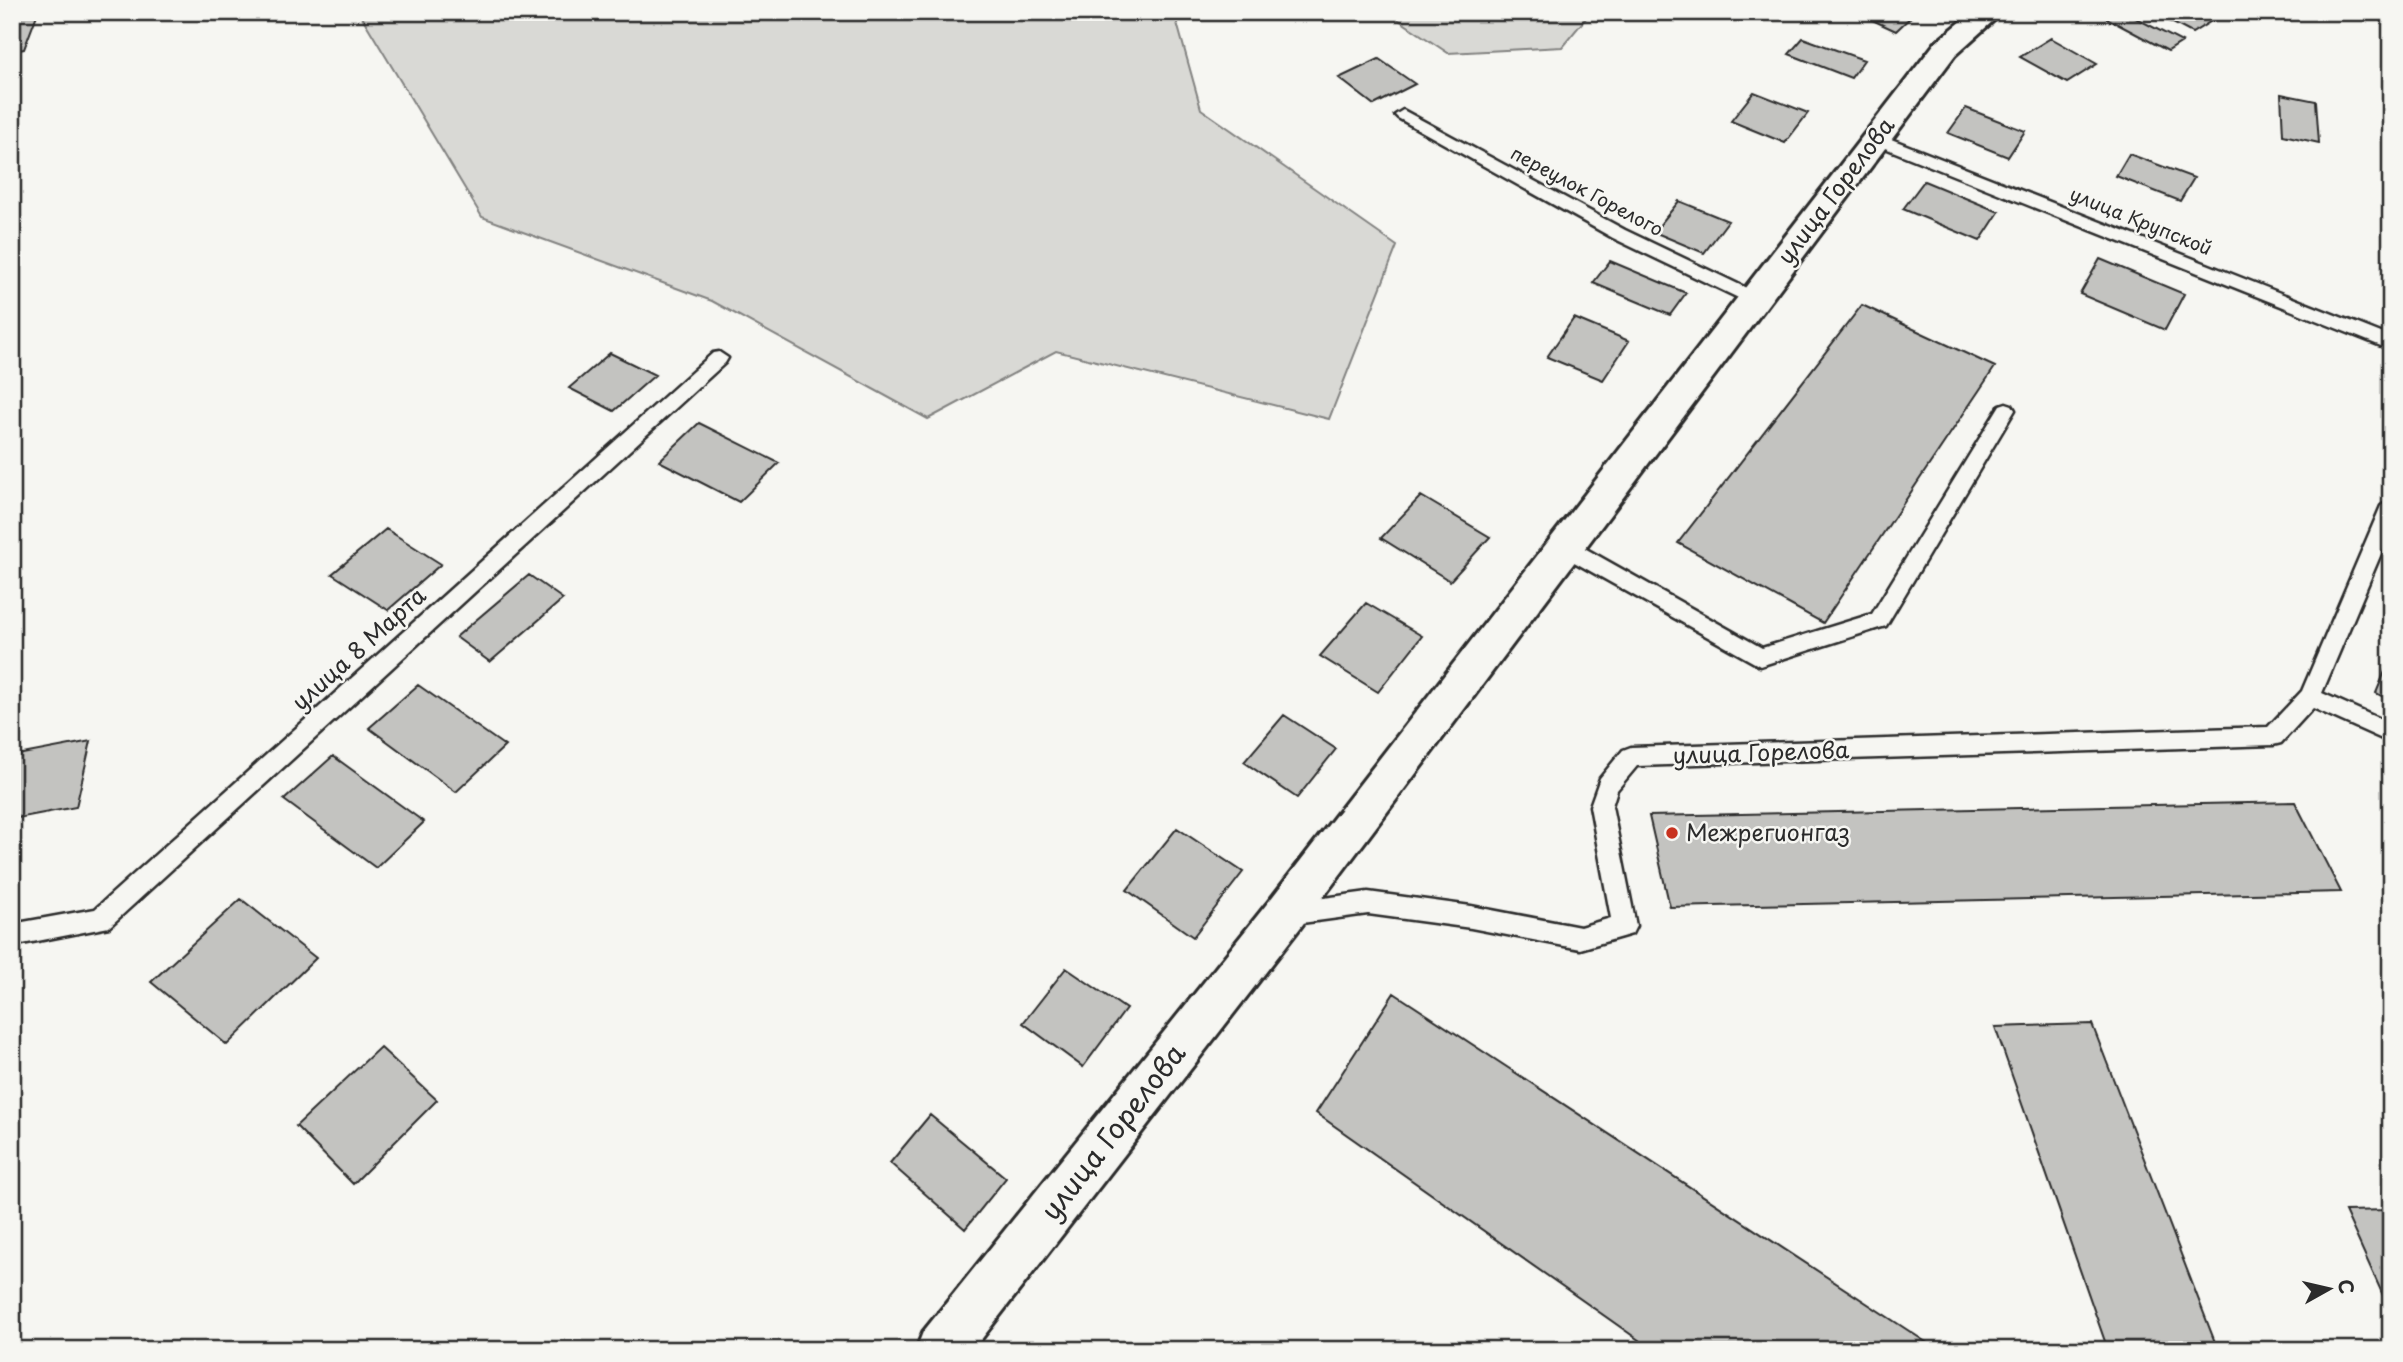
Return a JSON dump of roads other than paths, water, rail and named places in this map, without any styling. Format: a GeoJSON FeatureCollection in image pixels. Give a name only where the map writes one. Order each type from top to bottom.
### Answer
{"type":"FeatureCollection","features":[{"type":"Feature","properties":{"kind":"street","name":"улица Горелова"},"geometry":{"type":"LineString","coordinates":[[941,1350],[1285,914],[1945,49],[1990,12]]}},
{"type":"Feature","properties":{"kind":"lane","name":"переулок Горелого"},"geometry":{"type":"LineString","coordinates":[[1403,115],[1619,234],[1755,299]]}},
{"type":"Feature","properties":{"kind":"lane","name":"улица Крупской"},"geometry":{"type":"LineString","coordinates":[[1876,138],[2391,344]]}},
{"type":"Feature","properties":{"kind":"lane","name":"улица 8 Марта"},"geometry":{"type":"LineString","coordinates":[[12,935],[101,919],[719,358]]}},
{"type":"Feature","properties":{"kind":"lane"},"geometry":{"type":"LineString","coordinates":[[1565,547],[1760,657],[1880,620],[2006,410]]}},
{"type":"Feature","properties":{"kind":"lane"},"geometry":{"type":"LineString","coordinates":[[2391,506],[2310,697],[2391,734]]}},
{"type":"Feature","properties":{"kind":"lane","name":"улица Горелова"},"geometry":{"type":"LineString","coordinates":[[1285,914],[1368,903],[1471,917],[1580,938],[1624,926],[1601,806],[1608,785],[1631,757],[2273,736],[2310,697]]}},
{"type":"Feature","properties":{"kind":"place","name":"Межрегионгаз"},"geometry":{"type":"Point","coordinates":[1672,833]}}]}
